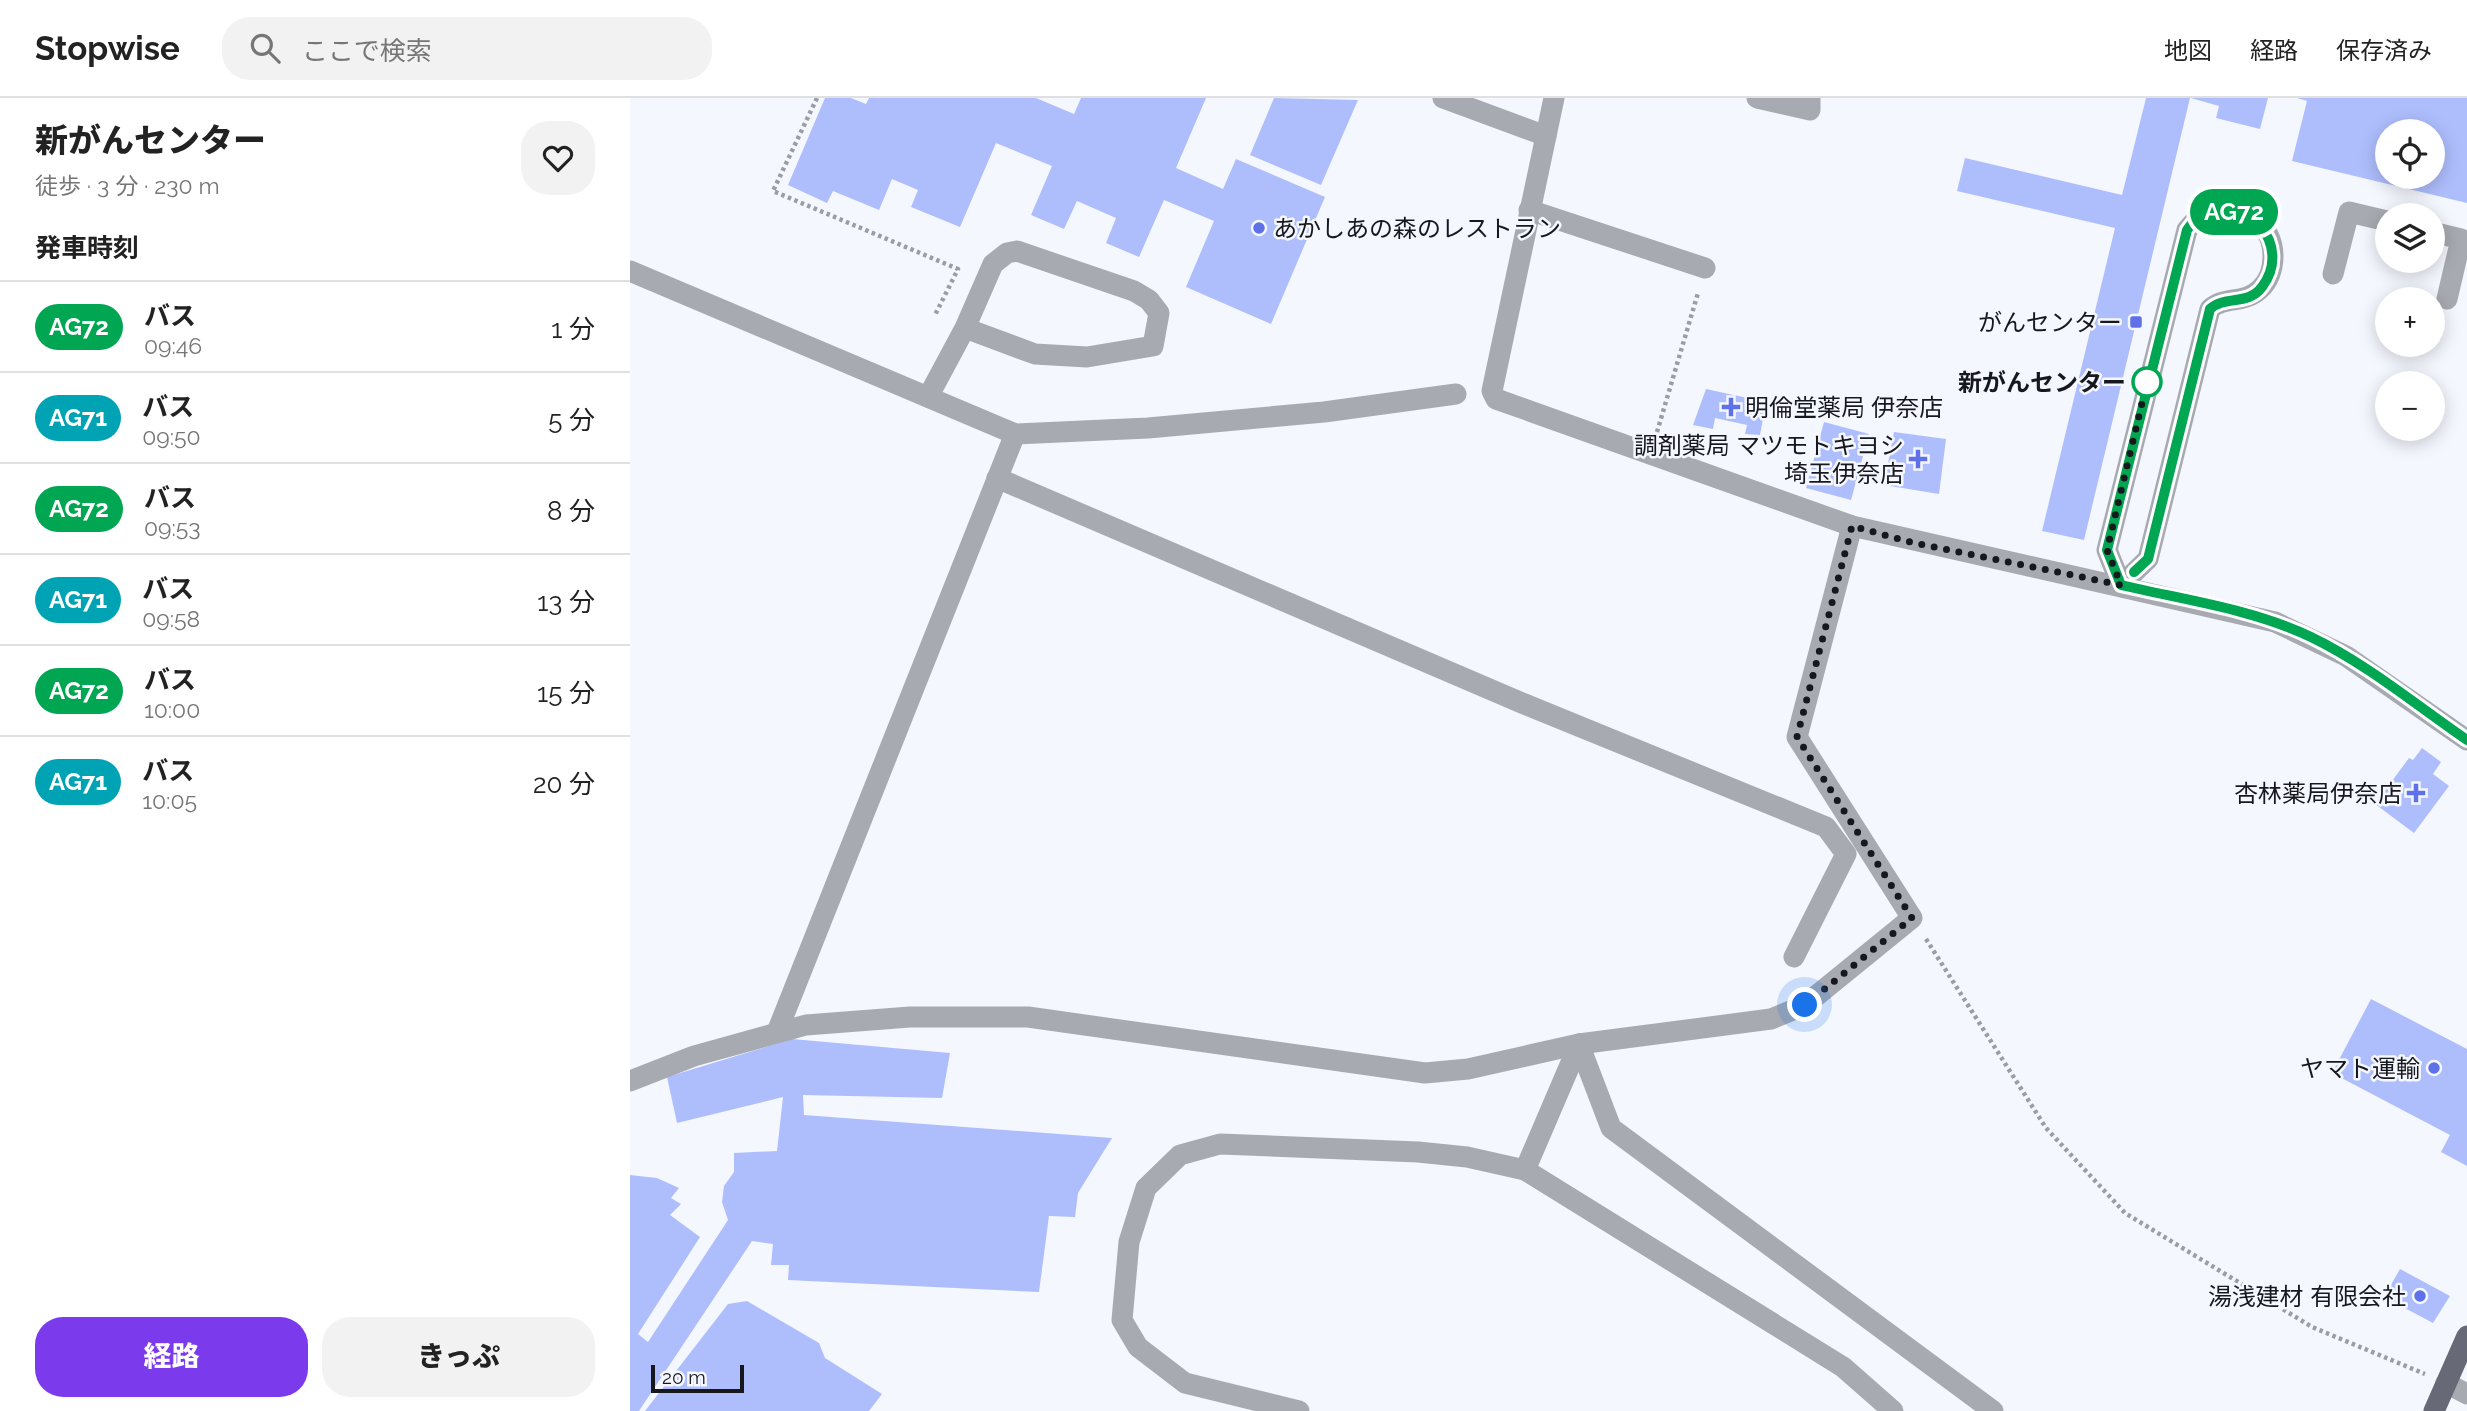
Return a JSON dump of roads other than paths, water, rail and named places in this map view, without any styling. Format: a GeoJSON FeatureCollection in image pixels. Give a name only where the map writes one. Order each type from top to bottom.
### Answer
{"type":"FeatureCollection","features":[{"type":"Feature","properties":{"kind":"main road"},"geometry":{"type":"LineString","coordinates":[[2434,1411],[2467,1336]]}},
{"type":"Feature","properties":{"kind":"street"},"geometry":{"type":"LineString","coordinates":[[1443,98],[1546,136]]}},
{"type":"Feature","properties":{"kind":"street"},"geometry":{"type":"LineString","coordinates":[[1554,98],[1492,391],[1504,405],[1852,526],[1910,542],[2121,585],[2275,622],[2311,636],[2365,668],[2467,740]]}},
{"type":"Feature","properties":{"kind":"street"},"geometry":{"type":"LineString","coordinates":[[1756,98],[1810,110],[1810,98]]}},
{"type":"Feature","properties":{"kind":"street"},"geometry":{"type":"LineString","coordinates":[[1529,210],[1705,268]]}},
{"type":"Feature","properties":{"kind":"street"},"geometry":{"type":"LineString","coordinates":[[2216,210],[2238,212],[2259,223],[2270,237],[2274,264],[2262,288],[2245,300],[2219,301],[2210,309],[2148,559],[2121,585],[2107,550],[2187,230],[2200,215],[2216,210]]}},
{"type":"Feature","properties":{"kind":"street"},"geometry":{"type":"LineString","coordinates":[[2333,274],[2349,212],[2375,218]]}},
{"type":"Feature","properties":{"kind":"street"},"geometry":{"type":"LineString","coordinates":[[2445,235],[2461,239],[2447,299]]}},
{"type":"Feature","properties":{"kind":"street"},"geometry":{"type":"LineString","coordinates":[[929,397],[965,328],[993,264],[1007,253],[1017,250],[1134,291],[1149,300],[1158,313],[1153,346],[1087,358],[1035,354],[965,328]]}},
{"type":"Feature","properties":{"kind":"street"},"geometry":{"type":"LineString","coordinates":[[630,271],[1015,434],[1175,426],[1324,412],[1456,394]]}},
{"type":"Feature","properties":{"kind":"street"},"geometry":{"type":"LineString","coordinates":[[778,1032],[1015,434]]}},
{"type":"Feature","properties":{"kind":"street"},"geometry":{"type":"LineString","coordinates":[[997,478],[1509,697],[1826,827],[1846,854],[1794,957]]}},
{"type":"Feature","properties":{"kind":"street"},"geometry":{"type":"LineString","coordinates":[[630,1081],[694,1056],[806,1025],[910,1017],[1028,1017],[1424,1073],[1468,1069],[1578,1044],[1771,1019],[1805,1005],[1912,918],[1797,737],[1852,526]]}},
{"type":"Feature","properties":{"kind":"street"},"geometry":{"type":"LineString","coordinates":[[1525,1170],[1578,1044]]}},
{"type":"Feature","properties":{"kind":"street"},"geometry":{"type":"LineString","coordinates":[[1578,1044],[1611,1128],[1993,1411]]}},
{"type":"Feature","properties":{"kind":"street"},"geometry":{"type":"LineString","coordinates":[[1299,1411],[1185,1383],[1138,1347],[1122,1320],[1129,1242],[1146,1188],[1180,1155],[1220,1144],[1418,1152],[1466,1157],[1525,1170],[1843,1367],[1893,1411]]}},
{"type":"Feature","properties":{"kind":"street"},"geometry":{"type":"LineString","coordinates":[[2445,1383],[2467,1394]]}},
{"type":"Feature","properties":{"kind":"place","name":"あかしあの森のレストラン"},"geometry":{"type":"Point","coordinates":[1259,228]}},
{"type":"Feature","properties":{"kind":"place","name":"がんセンター"},"geometry":{"type":"Point","coordinates":[2136,322]}},
{"type":"Feature","properties":{"kind":"place","name":"新がんセンター"},"geometry":{"type":"Point","coordinates":[2147,382]}},
{"type":"Feature","properties":{"kind":"place","name":"明倫堂薬局 伊奈店"},"geometry":{"type":"Point","coordinates":[1731,407]}},
{"type":"Feature","properties":{"kind":"place","name":"調剤薬局 マツモトキヨシ 埼玉伊奈店"},"geometry":{"type":"Point","coordinates":[1918,459]}},
{"type":"Feature","properties":{"kind":"place","name":"杏林薬局伊奈店"},"geometry":{"type":"Point","coordinates":[2416,793]}},
{"type":"Feature","properties":{"kind":"place","name":"ヤマト運輸"},"geometry":{"type":"Point","coordinates":[2434,1068]}},
{"type":"Feature","properties":{"kind":"place","name":"湯浅建材 有限会社"},"geometry":{"type":"Point","coordinates":[2420,1296]}}]}
